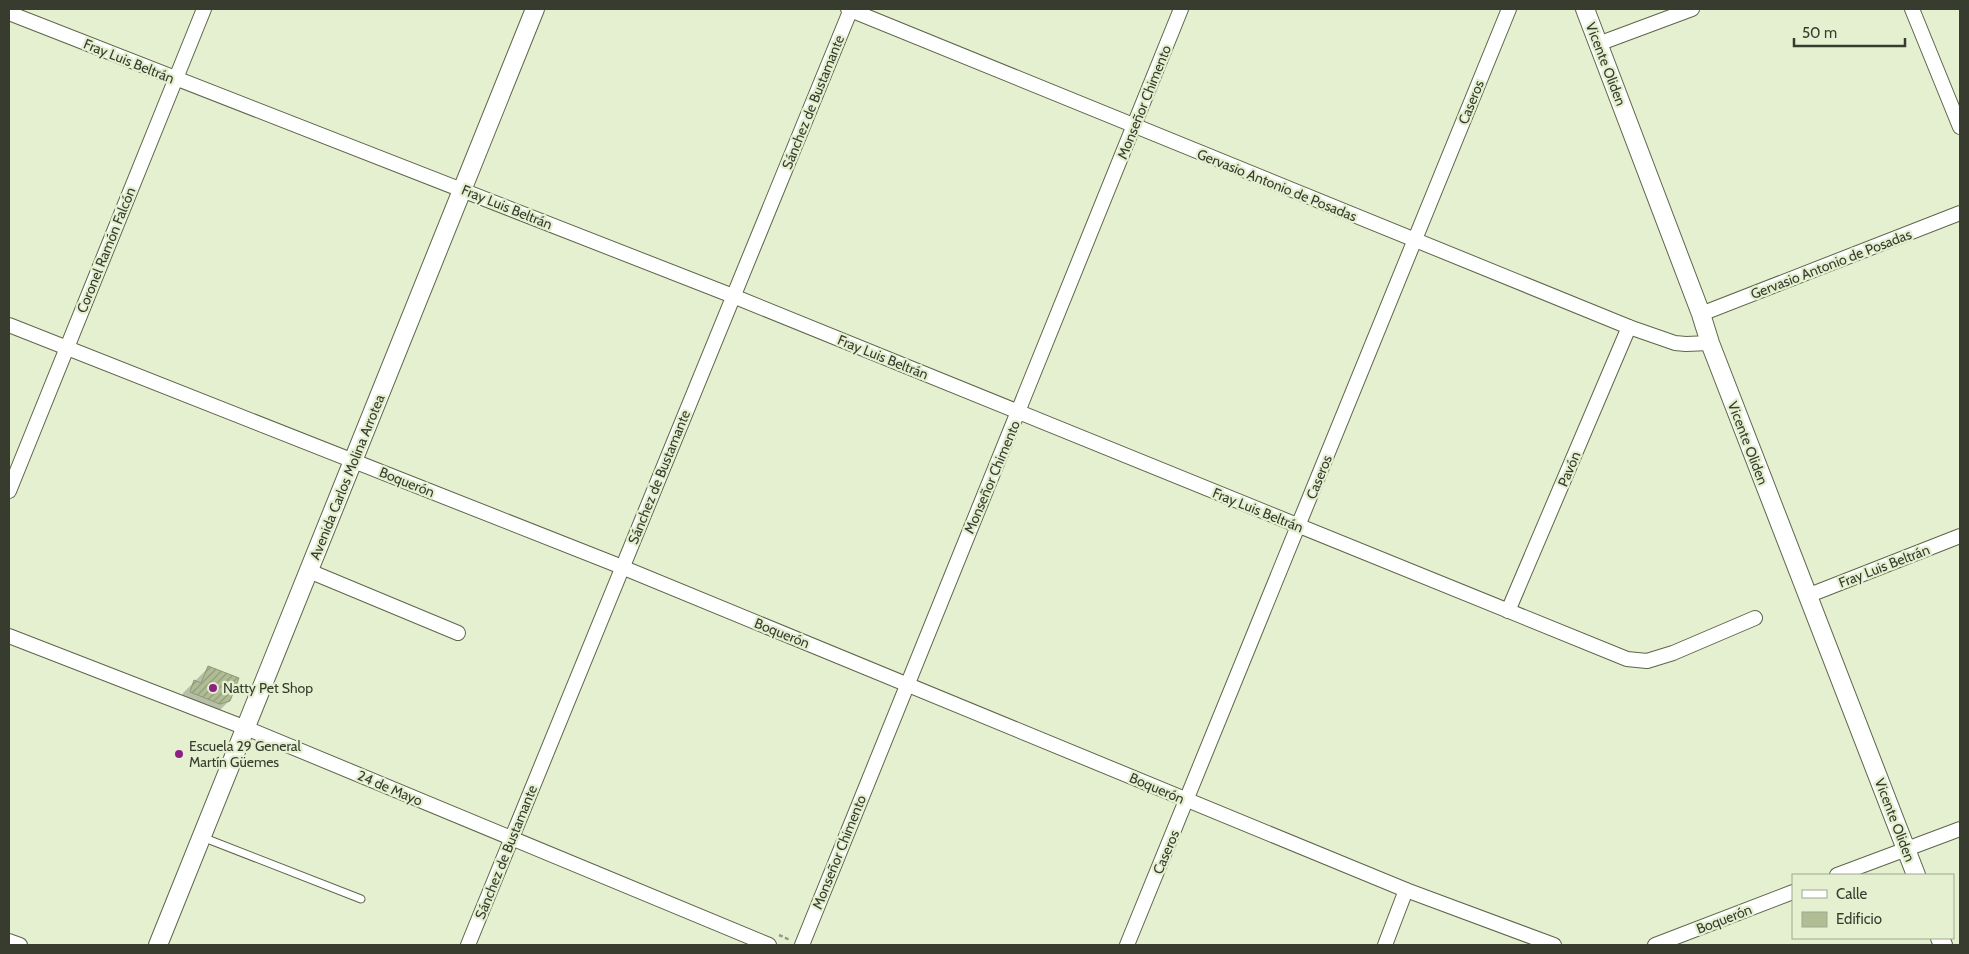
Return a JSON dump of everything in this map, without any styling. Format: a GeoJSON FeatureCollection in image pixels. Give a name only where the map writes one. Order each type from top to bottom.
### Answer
{"type":"FeatureCollection","features":[{"type":"Feature","properties":{"kind":"street","name":"Coronel Ramón Falcón"},"geometry":{"type":"LineString","coordinates":[[9,491],[204,9]]}},
{"type":"Feature","properties":{"kind":"street","name":"Avenida Carlos Molina Arrotea"},"geometry":{"type":"LineString","coordinates":[[158,945],[535,9]]}},
{"type":"Feature","properties":{"kind":"street","name":"Gervasio Antonio de Posadas"},"geometry":{"type":"LineString","coordinates":[[850,9],[1134,127],[1629,327],[1675,343],[1710,342]]}},
{"type":"Feature","properties":{"kind":"street","name":"Sánchez de Bustamante"},"geometry":{"type":"LineString","coordinates":[[468,945],[850,9]]}},
{"type":"Feature","properties":{"kind":"street","name":"Monseñor Chimento"},"geometry":{"type":"LineString","coordinates":[[798,944],[1019,413],[1181,9]]}},
{"type":"Feature","properties":{"kind":"street","name":"Caseros"},"geometry":{"type":"LineString","coordinates":[[1127,945],[1188,800],[1509,9]]}},
{"type":"Feature","properties":{"kind":"street","name":"Vicente Oliden"},"geometry":{"type":"LineString","coordinates":[[1585,9],[1807,596],[1916,874]]}},
{"type":"Feature","properties":{"kind":"street"},"geometry":{"type":"LineString","coordinates":[[1598,44],[1692,9]]}},
{"type":"Feature","properties":{"kind":"street"},"geometry":{"type":"LineString","coordinates":[[1912,9],[1960,126]]}},
{"type":"Feature","properties":{"kind":"street","name":"Fray Luis Beltrán"},"geometry":{"type":"LineString","coordinates":[[9,13],[733,296],[1627,659],[1647,661],[1755,618]]}},
{"type":"Feature","properties":{"kind":"street","name":"Gervasio Antonio de Posadas"},"geometry":{"type":"LineString","coordinates":[[1701,314],[1960,213]]}},
{"type":"Feature","properties":{"kind":"street","name":"Boquerón"},"geometry":{"type":"LineString","coordinates":[[9,326],[906,683],[1406,890],[1554,945]]}},
{"type":"Feature","properties":{"kind":"street","name":"Pavón"},"geometry":{"type":"LineString","coordinates":[[1508,611],[1629,327]]}},
{"type":"Feature","properties":{"kind":"street","name":"Fray Luis Beltrán"},"geometry":{"type":"LineString","coordinates":[[1807,596],[1960,536]]}},
{"type":"Feature","properties":{"kind":"street"},"geometry":{"type":"LineString","coordinates":[[309,572],[458,633]]}},
{"type":"Feature","properties":{"kind":"street","name":"24 de Mayo"},"geometry":{"type":"LineString","coordinates":[[9,636],[246,728],[769,945]]}},
{"type":"Feature","properties":{"kind":"street"},"geometry":{"type":"LineString","coordinates":[[1840,874],[1960,828]]}},
{"type":"Feature","properties":{"kind":"street"},"geometry":{"type":"LineString","coordinates":[[1385,945],[1406,890]]}},
{"type":"Feature","properties":{"kind":"street","name":"Boquerón"},"geometry":{"type":"LineString","coordinates":[[1655,945],[1792,892]]}},
{"type":"Feature","properties":{"kind":"street"},"geometry":{"type":"LineString","coordinates":[[9,941],[20,945]]}},
{"type":"Feature","properties":{"kind":"lane"},"geometry":{"type":"LineString","coordinates":[[202,837],[360,899]]}},
{"type":"Feature","properties":{"kind":"path"},"geometry":{"type":"LineString","coordinates":[[779,935],[798,944]]}},
{"type":"Feature","properties":{"kind":"building","name":"Natty Pet Shop"},"geometry":{"type":"Polygon","coordinates":[[[208,666],[239,678],[230,701],[220,704],[190,692],[194,680],[201,683],[208,666]]]}},
{"type":"Feature","properties":{"kind":"place","name":"Natty Pet Shop"},"geometry":{"type":"Point","coordinates":[213,688]}},
{"type":"Feature","properties":{"kind":"place","name":"Escuela 29 General Martín Güemes"},"geometry":{"type":"Point","coordinates":[179,754]}}]}
